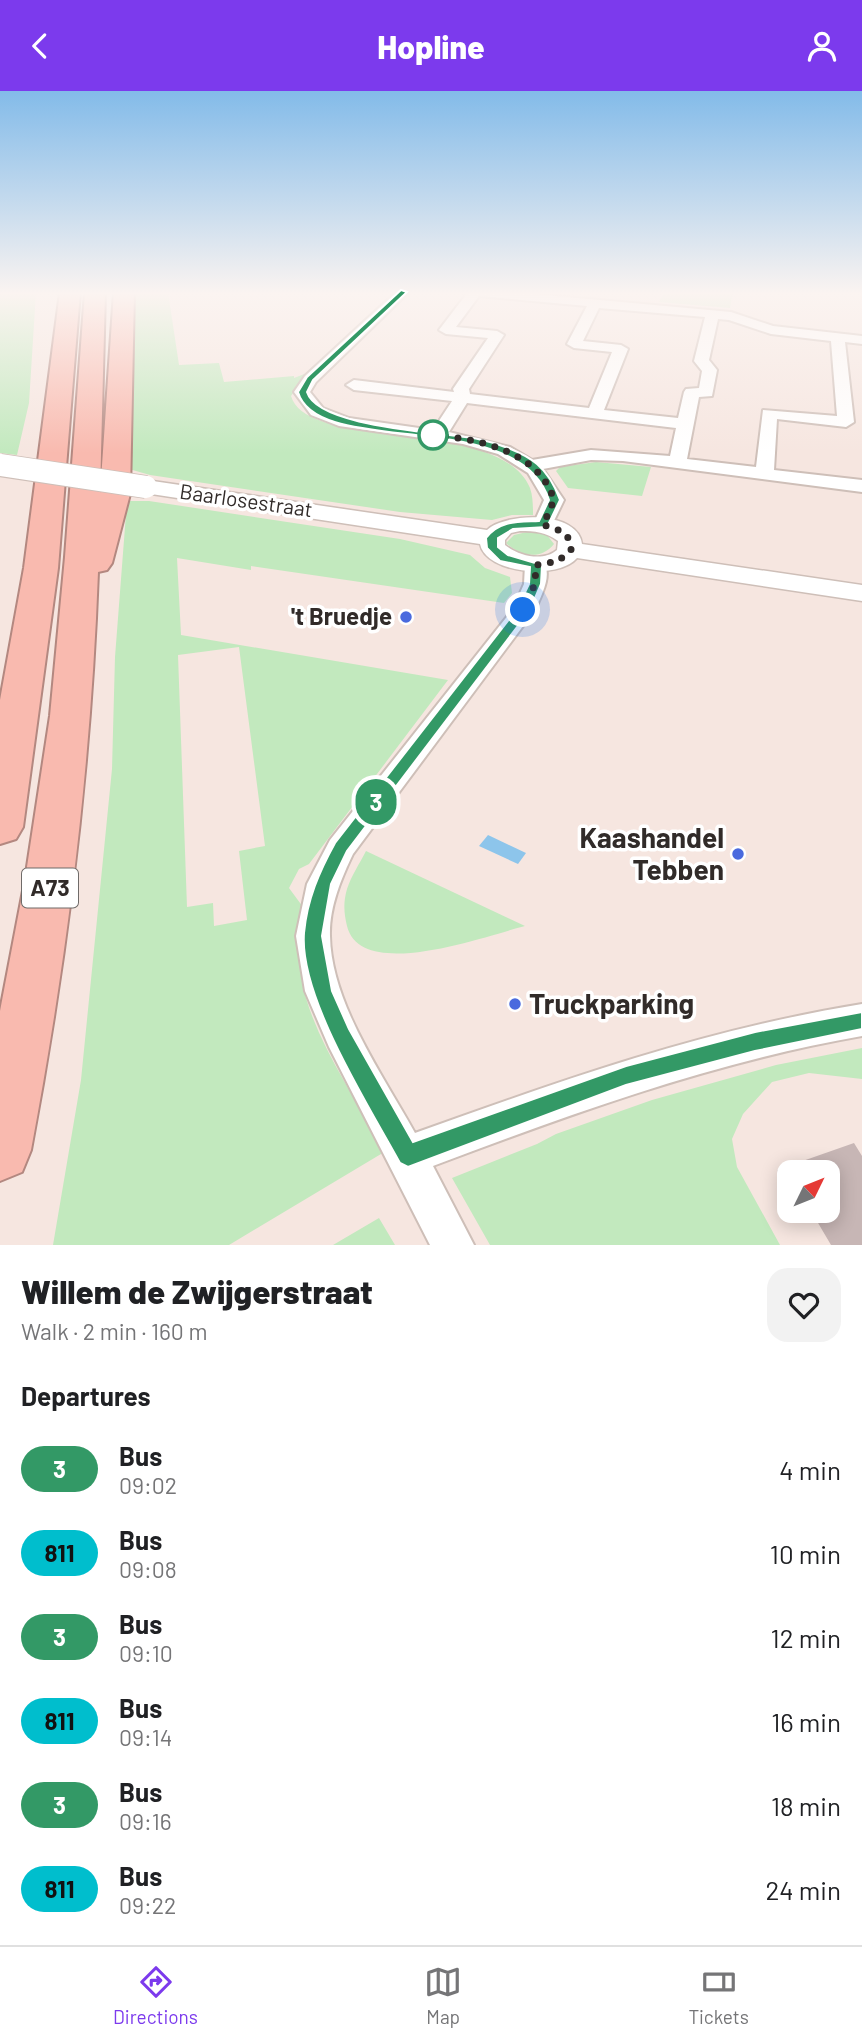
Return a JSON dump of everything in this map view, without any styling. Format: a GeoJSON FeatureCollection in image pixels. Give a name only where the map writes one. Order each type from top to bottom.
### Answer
{"type":"FeatureCollection","features":[{"type":"Feature","properties":{"kind":"highway"},"geometry":{"type":"LineString","coordinates":[[52,346],[60,387]]}},
{"type":"Feature","properties":{"kind":"highway"},"geometry":{"type":"LineString","coordinates":[[0,827],[41,568],[64,346]]}},
{"type":"Feature","properties":{"kind":"highway","name":"A73"},"geometry":{"type":"LineString","coordinates":[[0,1150],[23,1042],[50,891],[71,714],[92,346]]}},
{"type":"Feature","properties":{"kind":"highway","name":"A73"},"geometry":{"type":"LineString","coordinates":[[77,622],[115,494],[122,346]]}},
{"type":"Feature","properties":{"kind":"street"},"geometry":{"type":"LineString","coordinates":[[344,346],[316,372],[302,392],[305,400],[316,410],[332,418],[355,424],[478,442],[509,452],[533,465],[549,483],[554,500],[543,525]]}},
{"type":"Feature","properties":{"kind":"street"},"geometry":{"type":"LineString","coordinates":[[438,435],[463,397],[461,389],[491,346]]}},
{"type":"Feature","properties":{"kind":"street"},"geometry":{"type":"LineString","coordinates":[[591,346],[621,349],[595,413]]}},
{"type":"Feature","properties":{"kind":"street"},"geometry":{"type":"LineString","coordinates":[[677,463],[692,392],[706,393],[710,370],[701,361],[705,346]]}},
{"type":"Feature","properties":{"kind":"street"},"geometry":{"type":"LineString","coordinates":[[765,474],[769,413],[846,422],[839,346]]}},
{"type":"Feature","properties":{"kind":"street"},"geometry":{"type":"LineString","coordinates":[[354,385],[685,424]]}},
{"type":"Feature","properties":{"kind":"street"},"geometry":{"type":"LineString","coordinates":[[533,465],[591,455],[677,463],[862,487]]}},
{"type":"Feature","properties":{"kind":"street","name":"Baarlosestraat"},"geometry":{"type":"LineString","coordinates":[[0,465],[492,538]]}},
{"type":"Feature","properties":{"kind":"street"},"geometry":{"type":"LineString","coordinates":[[571,550],[570,540],[566,535],[543,525],[511,525],[496,532],[492,538],[493,548],[504,558],[536,565],[558,561],[571,550],[862,593]]}},
{"type":"Feature","properties":{"kind":"street"},"geometry":{"type":"LineString","coordinates":[[453,1245],[408,1155],[342,1035],[322,991],[313,936],[323,884],[341,848],[523,610],[535,584],[536,565]]}},
{"type":"Feature","properties":{"kind":"street"},"geometry":{"type":"LineString","coordinates":[[408,1155],[626,1076],[755,1041],[862,1020]]}},
{"type":"Feature","properties":{"kind":"green space"},"geometry":{"type":"Polygon","coordinates":[[[0,346],[33,346],[29,403],[17,455],[0,453],[0,346]]]}},
{"type":"Feature","properties":{"kind":"green space"},"geometry":{"type":"Polygon","coordinates":[[[132,346],[176,346],[179,365],[219,363],[224,382],[294,378],[307,373],[291,396],[305,413],[331,424],[445,442],[482,451],[512,466],[530,488],[533,515],[512,515],[492,520],[400,512],[150,475],[129,469],[132,346]]]}},
{"type":"Feature","properties":{"kind":"green space"},"geometry":{"type":"Polygon","coordinates":[[[596,462],[651,467],[642,496],[568,488],[556,471],[560,467],[596,462]]]}},
{"type":"Feature","properties":{"kind":"green space"},"geometry":{"type":"Polygon","coordinates":[[[127,501],[149,501],[400,539],[470,555],[485,568],[510,577],[512,593],[504,603],[251,566],[251,570],[177,558],[181,635],[448,680],[309,864],[299,869],[289,888],[303,907],[300,964],[303,987],[312,1017],[329,1054],[380,1143],[381,1154],[229,1245],[53,1245],[81,1080],[112,769],[115,657],[127,501]],[[239,647],[178,655],[187,907],[213,903],[214,926],[247,920],[239,851],[265,846],[239,647]]]}},
{"type":"Feature","properties":{"kind":"green space"},"geometry":{"type":"Polygon","coordinates":[[[531,531],[547,535],[554,544],[543,553],[530,555],[506,543],[514,535],[531,531]]]}},
{"type":"Feature","properties":{"kind":"green space"},"geometry":{"type":"Polygon","coordinates":[[[366,851],[525,926],[427,951],[376,951],[357,943],[347,926],[345,899],[351,879],[366,851]]]}},
{"type":"Feature","properties":{"kind":"green space"},"geometry":{"type":"Polygon","coordinates":[[[862,1048],[862,1079],[809,1073],[772,1082],[743,1114],[732,1139],[737,1167],[780,1245],[490,1245],[452,1178],[556,1134],[652,1100],[776,1065],[862,1048]]]}},
{"type":"Feature","properties":{"kind":"green space"},"geometry":{"type":"Polygon","coordinates":[[[379,1218],[395,1245],[333,1245],[379,1218]]]}},
{"type":"Feature","properties":{"kind":"water"},"geometry":{"type":"Polygon","coordinates":[[[488,835],[526,853],[518,864],[479,846],[488,835]]]}},
{"type":"Feature","properties":{"kind":"building"},"geometry":{"type":"Polygon","coordinates":[[[854,1143],[862,1156],[862,1245],[831,1245],[818,1223],[840,1223],[840,1160],[806,1160],[854,1143]]]}},
{"type":"Feature","properties":{"kind":"bus line","name":"3"},"geometry":{"type":"LineString","coordinates":[[344,346],[310,379],[302,392],[305,400],[316,410],[332,418],[355,424],[478,442],[509,452],[533,465],[549,483],[554,500],[543,525],[511,525],[496,532],[492,538],[491,543],[497,554],[518,563],[536,565],[535,584],[523,610],[341,848],[323,884],[313,936],[322,991],[342,1035],[408,1155],[626,1076],[755,1041],[862,1020]]}},
{"type":"Feature","properties":{"kind":"place","name":"'t Bruedje"},"geometry":{"type":"Point","coordinates":[406,617]}},
{"type":"Feature","properties":{"kind":"place","name":"Kaashandel Tebben"},"geometry":{"type":"Point","coordinates":[738,854]}},
{"type":"Feature","properties":{"kind":"place","name":"Truckparking"},"geometry":{"type":"Point","coordinates":[515,1004]}},
{"type":"Feature","properties":{"kind":"route"},"geometry":{"type":"LineString","coordinates":[[433,435],[478,442],[509,452],[533,465],[549,483],[554,500],[543,525],[566,535],[572,545],[571,550],[558,561],[536,565],[535,584],[523,610]]}}]}
